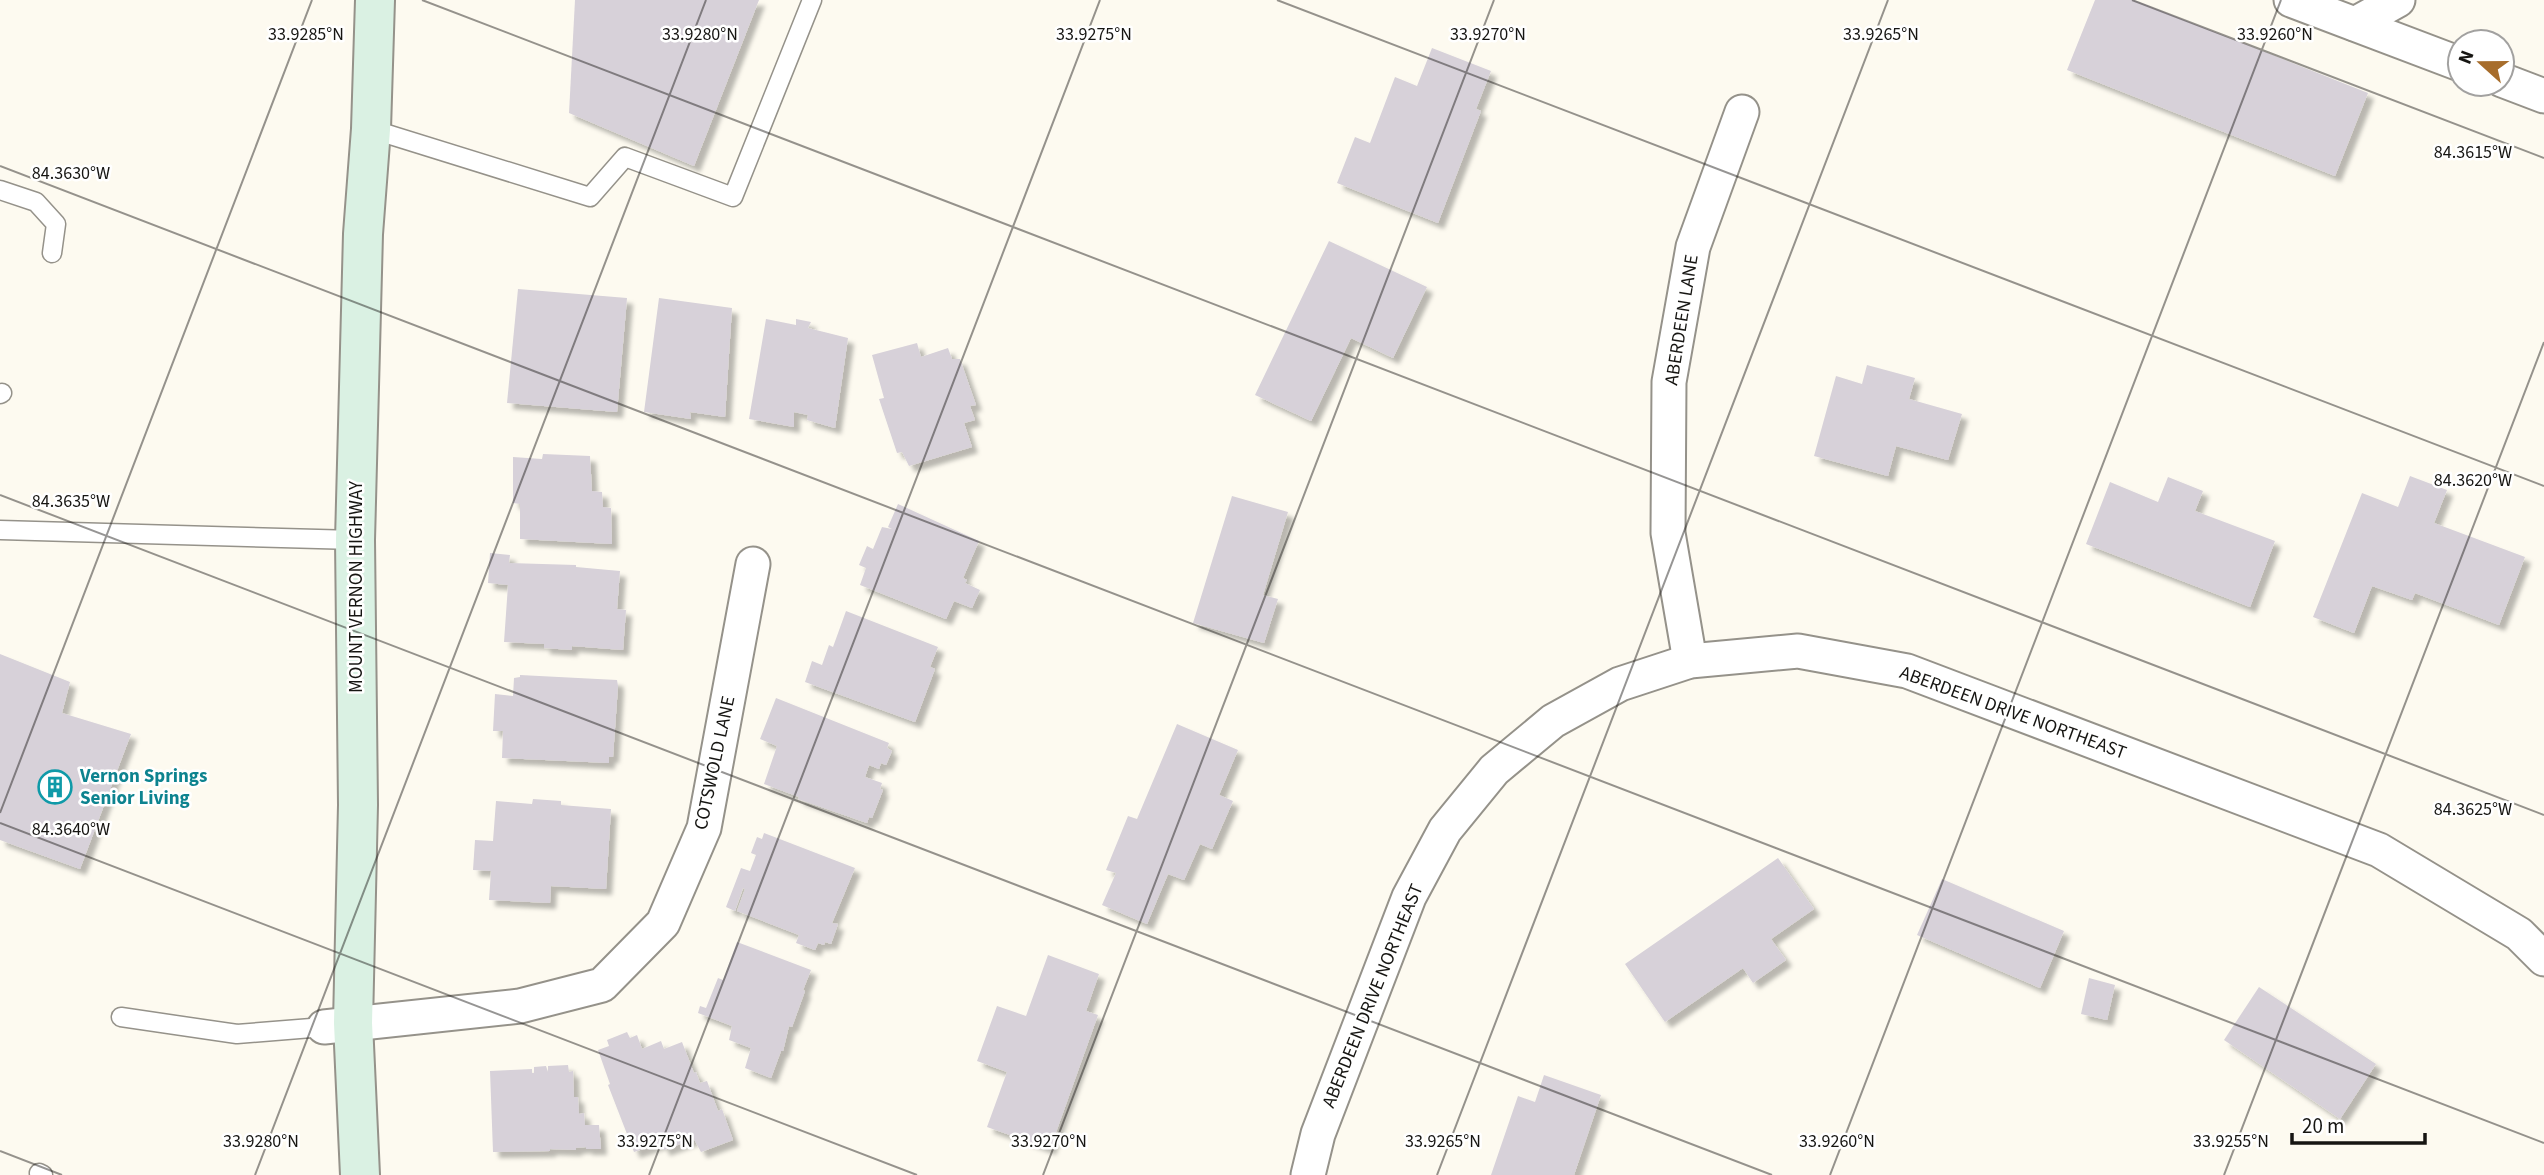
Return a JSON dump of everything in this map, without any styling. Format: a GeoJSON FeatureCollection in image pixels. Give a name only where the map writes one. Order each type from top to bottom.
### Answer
{"type":"FeatureCollection","features":[{"type":"Feature","properties":{"kind":"main road","name":"MOUNT VERNON HIGHWAY"},"geometry":{"type":"LineString","coordinates":[[360,1175],[338,1025],[358,805],[355,540],[363,233],[371,129],[375,0]]}},
{"type":"Feature","properties":{"kind":"street"},"geometry":{"type":"LineString","coordinates":[[2291,0],[2446,59]]}},
{"type":"Feature","properties":{"kind":"street"},"geometry":{"type":"LineString","coordinates":[[2355,24],[2398,0]]}},
{"type":"Feature","properties":{"kind":"street"},"geometry":{"type":"LineString","coordinates":[[2516,85],[2544,96]]}},
{"type":"Feature","properties":{"kind":"street","name":"ABERDEEN LANE"},"geometry":{"type":"LineString","coordinates":[[1690,662],[1668,533],[1669,382],[1693,247],[1742,112]]}},
{"type":"Feature","properties":{"kind":"street","name":"COTSWOLD LANE"},"geometry":{"type":"LineString","coordinates":[[338,1025],[520,1006],[602,985],[663,923],[704,828],[753,564]]}},
{"type":"Feature","properties":{"kind":"street","name":"ABERDEEN DRIVE NORTHEAST"},"geometry":{"type":"LineString","coordinates":[[1308,1175],[1318,1134],[1409,897],[1446,830],[1494,770],[1553,721],[1620,684],[1690,662],[1798,651],[1907,671],[2379,850],[2519,934],[2544,959]]}},
{"type":"Feature","properties":{"kind":"lane"},"geometry":{"type":"LineString","coordinates":[[371,129],[590,197],[625,157],[733,197],[812,0]]}},
{"type":"Feature","properties":{"kind":"lane"},"geometry":{"type":"LineString","coordinates":[[0,190],[36,202],[56,224],[52,253]]}},
{"type":"Feature","properties":{"kind":"lane"},"geometry":{"type":"LineString","coordinates":[[0,530],[355,540]]}},
{"type":"Feature","properties":{"kind":"lane"},"geometry":{"type":"LineString","coordinates":[[121,1017],[237,1034],[338,1025]]}},
{"type":"Feature","properties":{"kind":"building"},"geometry":{"type":"Polygon","coordinates":[[[575,0],[759,0],[694,166],[569,113],[575,0]]]}},
{"type":"Feature","properties":{"kind":"building"},"geometry":{"type":"Polygon","coordinates":[[[2095,0],[2134,0],[2368,93],[2335,176],[2067,70],[2095,0]]]}},
{"type":"Feature","properties":{"kind":"building"},"geometry":{"type":"Polygon","coordinates":[[[1432,48],[1491,71],[1476,109],[1481,111],[1438,223],[1337,183],[1355,137],[1370,143],[1395,77],[1417,86],[1432,48]]]}},
{"type":"Feature","properties":{"kind":"building"},"geometry":{"type":"Polygon","coordinates":[[[1329,241],[1427,287],[1393,358],[1351,338],[1311,421],[1255,395],[1329,241]]]}},
{"type":"Feature","properties":{"kind":"building"},"geometry":{"type":"Polygon","coordinates":[[[518,289],[627,298],[617,412],[507,403],[518,289]]]}},
{"type":"Feature","properties":{"kind":"building"},"geometry":{"type":"Polygon","coordinates":[[[659,298],[732,308],[725,417],[690,412],[691,419],[644,412],[659,298]]]}},
{"type":"Feature","properties":{"kind":"building"},"geometry":{"type":"Polygon","coordinates":[[[766,319],[796,325],[796,319],[811,322],[808,328],[848,338],[835,428],[807,420],[808,415],[794,412],[794,427],[749,419],[766,319]]]}},
{"type":"Feature","properties":{"kind":"building"},"geometry":{"type":"Polygon","coordinates":[[[917,343],[921,357],[948,348],[952,359],[960,359],[976,405],[970,406],[975,420],[964,423],[972,447],[909,466],[902,452],[897,453],[879,399],[884,398],[872,355],[917,343]]]}},
{"type":"Feature","properties":{"kind":"building"},"geometry":{"type":"Polygon","coordinates":[[[1867,365],[1915,378],[1909,399],[1962,414],[1948,460],[1896,446],[1888,476],[1814,456],[1836,376],[1862,384],[1867,365]]]}},
{"type":"Feature","properties":{"kind":"building"},"geometry":{"type":"Polygon","coordinates":[[[543,454],[590,456],[592,491],[602,492],[603,507],[611,508],[612,544],[520,539],[520,504],[513,503],[513,457],[542,459],[543,454]]]}},
{"type":"Feature","properties":{"kind":"building"},"geometry":{"type":"Polygon","coordinates":[[[2410,476],[2447,490],[2434,523],[2525,557],[2499,625],[2415,593],[2412,600],[2372,586],[2354,633],[2313,617],[2362,493],[2398,507],[2410,476]]]}},
{"type":"Feature","properties":{"kind":"building"},"geometry":{"type":"Polygon","coordinates":[[[2168,477],[2203,491],[2195,511],[2275,541],[2250,607],[2086,544],[2110,482],[2158,502],[2168,477]]]}},
{"type":"Feature","properties":{"kind":"building"},"geometry":{"type":"Polygon","coordinates":[[[1232,496],[1288,512],[1263,595],[1278,599],[1264,643],[1193,623],[1232,496]]]}},
{"type":"Feature","properties":{"kind":"building"},"geometry":{"type":"Polygon","coordinates":[[[898,504],[979,541],[963,578],[967,580],[965,583],[980,590],[972,608],[954,601],[946,619],[860,585],[866,568],[859,565],[867,546],[873,549],[882,527],[892,529],[888,527],[898,504]]]}},
{"type":"Feature","properties":{"kind":"building"},"geometry":{"type":"Polygon","coordinates":[[[490,553],[510,555],[509,563],[576,565],[620,571],[617,609],[626,610],[623,650],[572,646],[572,650],[544,648],[544,644],[504,642],[508,585],[488,583],[490,553]]]}},
{"type":"Feature","properties":{"kind":"building"},"geometry":{"type":"Polygon","coordinates":[[[846,611],[938,647],[930,667],[935,669],[915,722],[805,682],[812,661],[822,665],[829,645],[833,647],[846,611]]]}},
{"type":"Feature","properties":{"kind":"building","name":"Vernon Springs Senior Living"},"geometry":{"type":"Polygon","coordinates":[[[0,654],[70,682],[62,713],[131,734],[80,869],[0,840],[0,654]]]}},
{"type":"Feature","properties":{"kind":"building"},"geometry":{"type":"Polygon","coordinates":[[[520,675],[617,680],[613,757],[609,757],[609,763],[502,758],[503,731],[493,731],[495,694],[513,696],[514,678],[520,675]]]}},
{"type":"Feature","properties":{"kind":"building"},"geometry":{"type":"Polygon","coordinates":[[[776,698],[889,743],[887,748],[892,751],[886,765],[881,763],[879,769],[869,765],[865,777],[882,783],[880,789],[883,790],[872,818],[869,817],[867,823],[764,784],[777,746],[760,739],[776,698]]]}},
{"type":"Feature","properties":{"kind":"building"},"geometry":{"type":"Polygon","coordinates":[[[1177,724],[1238,750],[1219,795],[1233,801],[1212,849],[1200,844],[1184,880],[1168,874],[1147,924],[1102,905],[1116,873],[1106,870],[1128,816],[1137,819],[1177,724]]]}},
{"type":"Feature","properties":{"kind":"building"},"geometry":{"type":"Polygon","coordinates":[[[533,799],[561,801],[561,805],[611,809],[606,889],[551,886],[550,903],[489,900],[491,871],[473,870],[475,840],[493,841],[496,801],[532,804],[533,799]]]}},
{"type":"Feature","properties":{"kind":"building"},"geometry":{"type":"Polygon","coordinates":[[[764,833],[855,868],[832,923],[838,924],[831,944],[818,943],[815,950],[796,943],[799,935],[737,911],[745,889],[743,888],[735,911],[726,907],[741,868],[750,871],[756,855],[751,853],[757,837],[762,839],[764,833]]]}},
{"type":"Feature","properties":{"kind":"building"},"geometry":{"type":"Polygon","coordinates":[[[1778,858],[1814,909],[1771,939],[1786,960],[1753,983],[1743,968],[1665,1022],[1625,964],[1778,858]]]}},
{"type":"Feature","properties":{"kind":"building"},"geometry":{"type":"Polygon","coordinates":[[[1942,879],[2064,931],[2040,988],[1917,935],[1942,879]]]}},
{"type":"Feature","properties":{"kind":"building"},"geometry":{"type":"Polygon","coordinates":[[[737,942],[811,970],[771,1078],[745,1068],[751,1048],[729,1040],[732,1026],[698,1013],[700,1006],[706,1008],[718,978],[723,980],[737,942]]]}},
{"type":"Feature","properties":{"kind":"building"},"geometry":{"type":"Polygon","coordinates":[[[1048,955],[1099,974],[1086,1011],[1098,1015],[1050,1149],[987,1127],[1007,1072],[977,1061],[997,1006],[1026,1016],[1048,955]]]}},
{"type":"Feature","properties":{"kind":"building"},"geometry":{"type":"Polygon","coordinates":[[[2089,978],[2115,985],[2107,1020],[2081,1014],[2089,978]]]}},
{"type":"Feature","properties":{"kind":"building"},"geometry":{"type":"Polygon","coordinates":[[[2259,987],[2376,1064],[2340,1119],[2224,1040],[2259,987]]]}},
{"type":"Feature","properties":{"kind":"building"},"geometry":{"type":"Polygon","coordinates":[[[627,1032],[630,1038],[637,1035],[642,1049],[661,1041],[664,1049],[682,1042],[694,1073],[696,1072],[700,1083],[707,1081],[718,1111],[722,1109],[733,1140],[701,1152],[694,1139],[664,1150],[661,1143],[634,1152],[608,1085],[610,1084],[598,1050],[609,1046],[607,1040],[627,1032]]]}},
{"type":"Feature","properties":{"kind":"building"},"geometry":{"type":"Polygon","coordinates":[[[568,1065],[569,1072],[573,1071],[574,1097],[578,1097],[579,1114],[584,1113],[585,1125],[599,1125],[601,1149],[586,1147],[576,1150],[493,1152],[490,1071],[532,1069],[534,1073],[534,1067],[546,1066],[548,1072],[548,1066],[568,1065]]]}},
{"type":"Feature","properties":{"kind":"building"},"geometry":{"type":"Polygon","coordinates":[[[1544,1075],[1601,1095],[1574,1175],[1491,1175],[1518,1096],[1535,1102],[1544,1075]]]}},
{"type":"Feature","properties":{"kind":"place","name":"Vernon Springs Senior Living"},"geometry":{"type":"Point","coordinates":[55,787]}}]}
